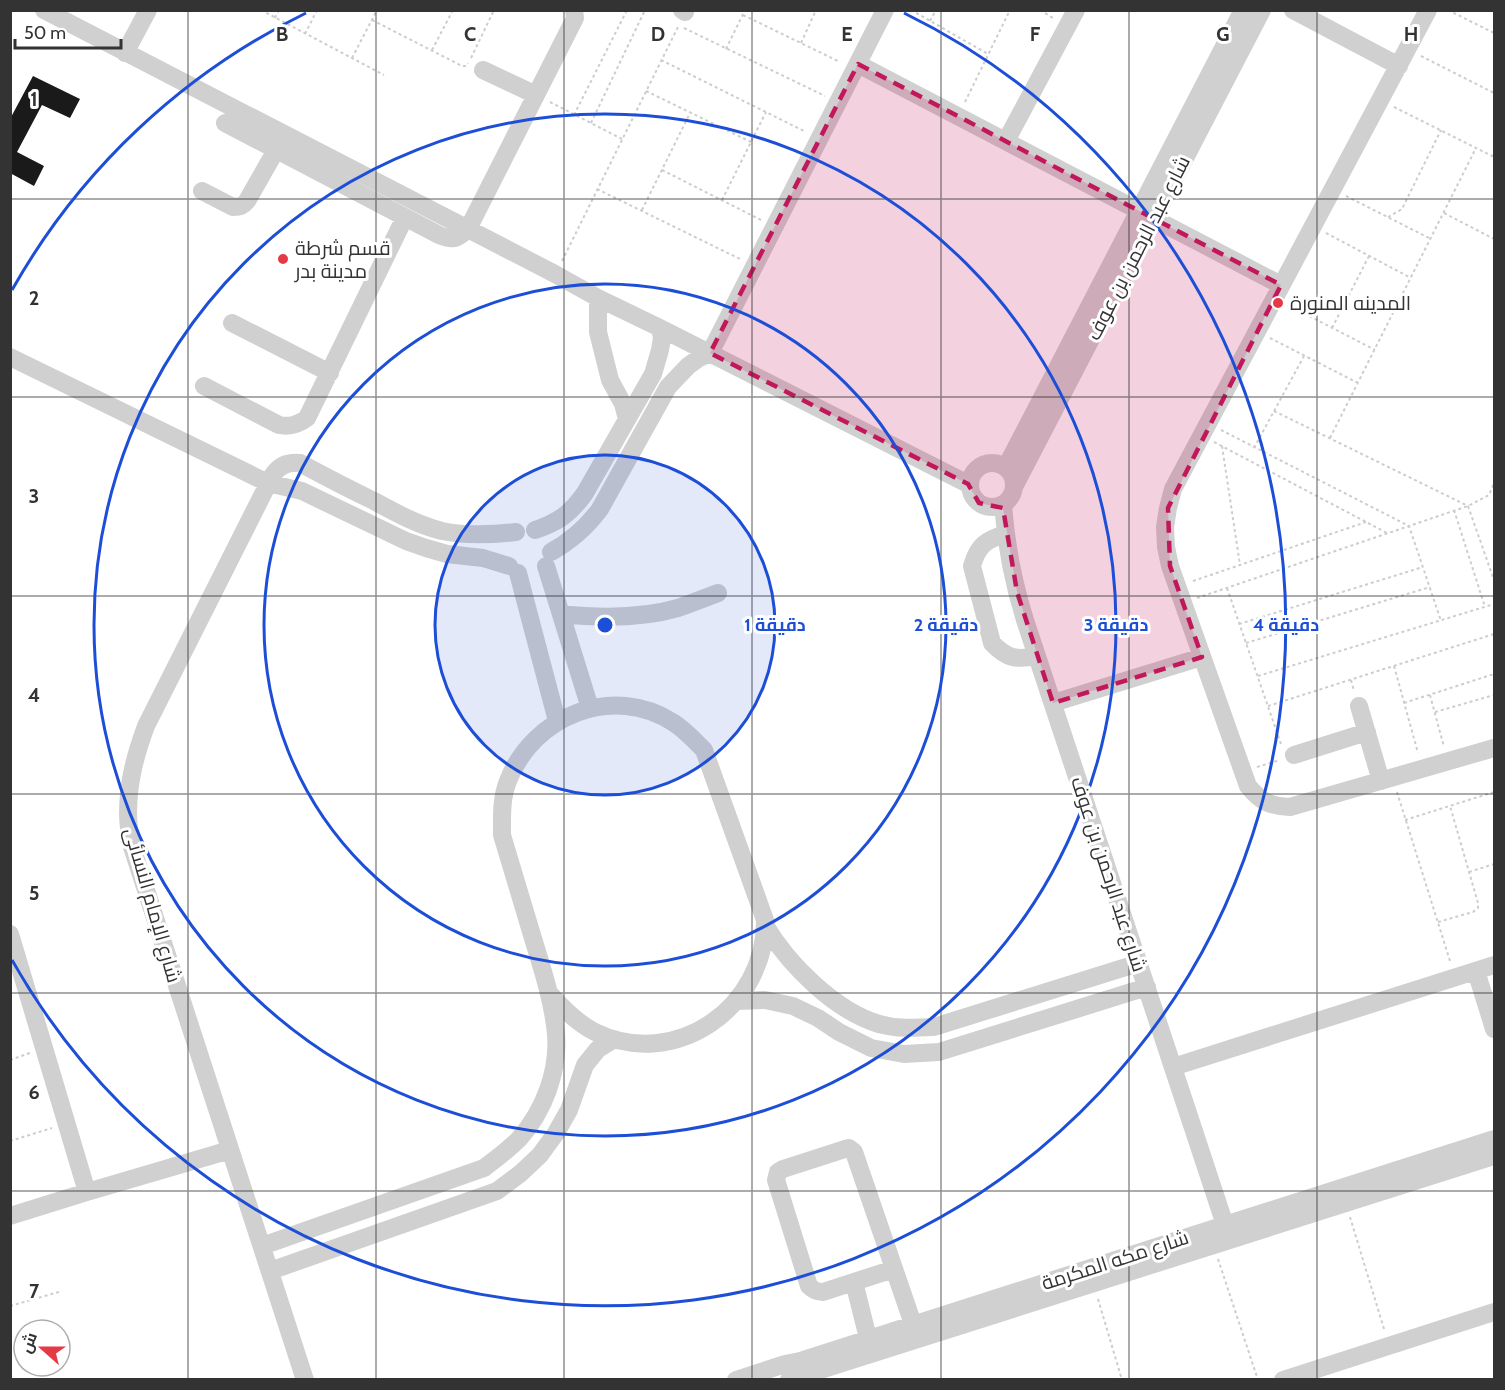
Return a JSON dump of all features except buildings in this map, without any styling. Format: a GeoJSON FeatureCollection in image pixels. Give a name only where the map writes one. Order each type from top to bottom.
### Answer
{"type":"FeatureCollection","features":[{"type":"Feature","properties":{"kind":"street"},"geometry":{"type":"LineString","coordinates":[[44,10],[598,298],[970,485]]}},
{"type":"Feature","properties":{"kind":"street"},"geometry":{"type":"LineString","coordinates":[[125,53],[148,10]]}},
{"type":"Feature","properties":{"kind":"street"},"geometry":{"type":"LineString","coordinates":[[10,357],[268,483],[302,491],[396,537],[447,554],[496,561],[528,575],[538,573],[548,559],[590,523],[600,509],[668,387],[687,366],[710,353],[885,10]]}},
{"type":"Feature","properties":{"kind":"street"},"geometry":{"type":"LineString","coordinates":[[1006,141],[1076,10]]}},
{"type":"Feature","properties":{"kind":"street","name":"شارع عبد الرحمن بن عوف"},"geometry":{"type":"LineString","coordinates":[[1015,485],[1147,215],[1243,10]]}},
{"type":"Feature","properties":{"kind":"street","name":"شارع عبد الرحمن بن عوف"},"geometry":{"type":"LineString","coordinates":[[1006,467],[1262,10]]}},
{"type":"Feature","properties":{"kind":"street"},"geometry":{"type":"LineString","coordinates":[[1293,10],[1399,66]]}},
{"type":"Feature","properties":{"kind":"street"},"geometry":{"type":"LineString","coordinates":[[1428,10],[1173,489],[1165,527],[1166,547],[1180,595],[1248,786],[1266,803],[1278,807],[1303,804],[1494,748]]}},
{"type":"Feature","properties":{"kind":"street"},"geometry":{"type":"LineString","coordinates":[[225,123],[445,237],[459,238],[468,229],[573,22],[575,11]]}},
{"type":"Feature","properties":{"kind":"street"},"geometry":{"type":"LineString","coordinates":[[856,66],[958,116],[1147,215],[1278,292]]}},
{"type":"Feature","properties":{"kind":"street"},"geometry":{"type":"LineString","coordinates":[[483,69],[536,95]]}},
{"type":"Feature","properties":{"kind":"street"},"geometry":{"type":"LineString","coordinates":[[202,191],[233,207],[244,205],[276,150]]}},
{"type":"Feature","properties":{"kind":"street"},"geometry":{"type":"LineString","coordinates":[[204,386],[279,424],[294,426],[307,418],[405,217]]}},
{"type":"Feature","properties":{"kind":"street"},"geometry":{"type":"LineString","coordinates":[[598,298],[597,332],[610,380],[623,404],[627,419]]}},
{"type":"Feature","properties":{"kind":"street"},"geometry":{"type":"LineString","coordinates":[[232,324],[330,373]]}},
{"type":"Feature","properties":{"kind":"street"},"geometry":{"type":"LineString","coordinates":[[557,721],[514,569],[506,561],[505,550],[508,540],[516,532],[536,530],[551,525],[576,506],[653,374],[662,338],[660,328]]}},
{"type":"Feature","properties":{"kind":"street"},"geometry":{"type":"LineString","coordinates":[[996,462],[1006,467],[1013,475],[1015,485],[1011,497],[1003,505],[993,507],[979,503],[972,495],[970,485],[972,474],[985,463],[996,462]]}},
{"type":"Feature","properties":{"kind":"street","name":"شارع الإمام النسائى"},"geometry":{"type":"LineString","coordinates":[[305,1380],[132,847],[128,816],[129,785],[135,755],[146,726],[268,483],[282,465],[300,463],[418,523],[442,531],[491,535],[516,532]]}},
{"type":"Feature","properties":{"kind":"street","name":"شارع عبد الرحمن بن عوف"},"geometry":{"type":"LineString","coordinates":[[1003,505],[1005,534],[1017,592],[1173,1067],[1223,1236]]}},
{"type":"Feature","properties":{"kind":"street"},"geometry":{"type":"LineString","coordinates":[[536,530],[545,537],[550,546],[548,559],[561,614],[590,708]]}},
{"type":"Feature","properties":{"kind":"street"},"geometry":{"type":"LineString","coordinates":[[1005,534],[989,539],[981,546],[972,566],[992,643],[999,651],[1017,659],[1037,656]]}},
{"type":"Feature","properties":{"kind":"street"},"geometry":{"type":"LineString","coordinates":[[561,614],[607,617],[654,613],[677,608],[718,593]]}},
{"type":"Feature","properties":{"kind":"street"},"geometry":{"type":"LineString","coordinates":[[1053,703],[1202,657]]}},
{"type":"Feature","properties":{"kind":"street"},"geometry":{"type":"LineString","coordinates":[[262,1246],[484,1168],[503,1154],[533,1120],[544,1100],[551,1079],[556,1057],[556,1035],[550,994],[502,835],[501,808],[507,782],[519,758],[536,737],[557,721],[573,713],[590,708],[611,706],[632,707],[653,713],[681,728],[704,750],[765,920],[763,945],[758,965],[737,1001],[721,1017],[681,1038],[659,1042],[637,1043],[614,1039],[596,1032],[578,1022],[550,994]]}},
{"type":"Feature","properties":{"kind":"street"},"geometry":{"type":"LineString","coordinates":[[1359,706],[1366,732],[1387,779]]}},
{"type":"Feature","properties":{"kind":"street"},"geometry":{"type":"LineString","coordinates":[[1290,756],[1366,732]]}},
{"type":"Feature","properties":{"kind":"street"},"geometry":{"type":"LineString","coordinates":[[765,925],[776,944],[801,972],[830,997],[853,1013],[879,1024],[906,1029],[934,1027],[1139,963]]}},
{"type":"Feature","properties":{"kind":"street"},"geometry":{"type":"LineString","coordinates":[[10,934],[87,1192]]}},
{"type":"Feature","properties":{"kind":"street"},"geometry":{"type":"LineString","coordinates":[[1173,1067],[1494,965]]}},
{"type":"Feature","properties":{"kind":"street"},"geometry":{"type":"LineString","coordinates":[[1476,971],[1494,1029]]}},
{"type":"Feature","properties":{"kind":"street"},"geometry":{"type":"LineString","coordinates":[[737,1001],[765,1000],[793,1006],[871,1048],[904,1054],[939,1052],[1147,987]]}},
{"type":"Feature","properties":{"kind":"street"},"geometry":{"type":"LineString","coordinates":[[270,1271],[496,1191],[521,1173],[540,1155],[569,1110],[585,1065],[598,1049],[614,1039]]}},
{"type":"Feature","properties":{"kind":"street","name":"شارع مكه المكرمة"},"geometry":{"type":"LineString","coordinates":[[736,1380],[794,1374],[1093,1283],[1494,1139]]}},
{"type":"Feature","properties":{"kind":"street"},"geometry":{"type":"LineString","coordinates":[[894,1269],[823,1292],[809,1286],[776,1180],[780,1170],[849,1148],[854,1152],[914,1324]]}},
{"type":"Feature","properties":{"kind":"street"},"geometry":{"type":"LineString","coordinates":[[10,1216],[230,1150]]}},
{"type":"Feature","properties":{"kind":"street","name":"شارع مكه المكرمة"},"geometry":{"type":"LineString","coordinates":[[794,1374],[868,1338],[1346,1203],[1494,1156]]}},
{"type":"Feature","properties":{"kind":"street"},"geometry":{"type":"LineString","coordinates":[[854,1282],[868,1338]]}},
{"type":"Feature","properties":{"kind":"street"},"geometry":{"type":"LineString","coordinates":[[1283,1380],[1494,1312]]}},
{"type":"Feature","properties":{"kind":"path"},"geometry":{"type":"LineString","coordinates":[[261,10],[384,75]]}},
{"type":"Feature","properties":{"kind":"path"},"geometry":{"type":"LineString","coordinates":[[275,18],[279,10]]}},
{"type":"Feature","properties":{"kind":"path"},"geometry":{"type":"LineString","coordinates":[[305,34],[317,10]]}},
{"type":"Feature","properties":{"kind":"path"},"geometry":{"type":"LineString","coordinates":[[352,58],[377,10]]}},
{"type":"Feature","properties":{"kind":"path"},"geometry":{"type":"LineString","coordinates":[[432,50],[453,10]]}},
{"type":"Feature","properties":{"kind":"path"},"geometry":{"type":"LineString","coordinates":[[372,20],[466,66],[495,10]]}},
{"type":"Feature","properties":{"kind":"path"},"geometry":{"type":"LineString","coordinates":[[574,114],[627,10]]}},
{"type":"Feature","properties":{"kind":"path"},"geometry":{"type":"LineString","coordinates":[[591,123],[645,10]]}},
{"type":"Feature","properties":{"kind":"path"},"geometry":{"type":"LineString","coordinates":[[726,48],[745,10]]}},
{"type":"Feature","properties":{"kind":"path"},"geometry":{"type":"LineString","coordinates":[[801,43],[816,10]]}},
{"type":"Feature","properties":{"kind":"path"},"geometry":{"type":"LineString","coordinates":[[910,10],[988,54]]}},
{"type":"Feature","properties":{"kind":"path"},"geometry":{"type":"LineString","coordinates":[[930,21],[936,10]]}},
{"type":"Feature","properties":{"kind":"path"},"geometry":{"type":"LineString","coordinates":[[958,116],[1010,10]]}},
{"type":"Feature","properties":{"kind":"path"},"geometry":{"type":"LineString","coordinates":[[1448,10],[1494,33]]}},
{"type":"Feature","properties":{"kind":"path"},"geometry":{"type":"LineString","coordinates":[[742,15],[856,66]]}},
{"type":"Feature","properties":{"kind":"path"},"geometry":{"type":"LineString","coordinates":[[555,274],[678,26],[838,102]]}},
{"type":"Feature","properties":{"kind":"path"},"geometry":{"type":"LineString","coordinates":[[1408,49],[1494,93]]}},
{"type":"Feature","properties":{"kind":"path"},"geometry":{"type":"LineString","coordinates":[[661,60],[819,139]]}},
{"type":"Feature","properties":{"kind":"path"},"geometry":{"type":"LineString","coordinates":[[646,92],[751,142]]}},
{"type":"Feature","properties":{"kind":"path"},"geometry":{"type":"LineString","coordinates":[[536,95],[622,139]]}},
{"type":"Feature","properties":{"kind":"path"},"geometry":{"type":"LineString","coordinates":[[1381,100],[1492,156],[1494,151]]}},
{"type":"Feature","properties":{"kind":"path"},"geometry":{"type":"LineString","coordinates":[[722,200],[766,112]]}},
{"type":"Feature","properties":{"kind":"path"},"geometry":{"type":"LineString","coordinates":[[642,210],[690,113]]}},
{"type":"Feature","properties":{"kind":"path"},"geometry":{"type":"LineString","coordinates":[[1388,217],[1402,209],[1441,130]]}},
{"type":"Feature","properties":{"kind":"path"},"geometry":{"type":"LineString","coordinates":[[1330,438],[1476,148]]}},
{"type":"Feature","properties":{"kind":"path"},"geometry":{"type":"LineString","coordinates":[[662,170],[775,227]]}},
{"type":"Feature","properties":{"kind":"path"},"geometry":{"type":"LineString","coordinates":[[597,189],[755,266]]}},
{"type":"Feature","properties":{"kind":"path"},"geometry":{"type":"LineString","coordinates":[[1332,190],[1431,239]]}},
{"type":"Feature","properties":{"kind":"path"},"geometry":{"type":"LineString","coordinates":[[1444,213],[1494,238]]}},
{"type":"Feature","properties":{"kind":"path"},"geometry":{"type":"LineString","coordinates":[[1313,226],[1412,278]]}},
{"type":"Feature","properties":{"kind":"path"},"geometry":{"type":"LineString","coordinates":[[1332,328],[1369,256]]}},
{"type":"Feature","properties":{"kind":"path"},"geometry":{"type":"LineString","coordinates":[[1278,292],[1332,328],[1375,350]]}},
{"type":"Feature","properties":{"kind":"path"},"geometry":{"type":"LineString","coordinates":[[1257,331],[1358,383]]}},
{"type":"Feature","properties":{"kind":"path"},"geometry":{"type":"LineString","coordinates":[[1254,448],[1304,356]]}},
{"type":"Feature","properties":{"kind":"path"},"geometry":{"type":"LineString","coordinates":[[1274,411],[1468,506],[1494,580]]}},
{"type":"Feature","properties":{"kind":"path"},"geometry":{"type":"LineString","coordinates":[[1205,429],[1222,446],[1387,533]]}},
{"type":"Feature","properties":{"kind":"path"},"geometry":{"type":"LineString","coordinates":[[1205,429],[1254,448],[1409,526],[1441,621]]}},
{"type":"Feature","properties":{"kind":"path"},"geometry":{"type":"LineString","coordinates":[[1222,446],[1240,565]]}},
{"type":"Feature","properties":{"kind":"path"},"geometry":{"type":"LineString","coordinates":[[1180,595],[1227,588],[1468,506],[1489,495],[1494,483]]}},
{"type":"Feature","properties":{"kind":"path"},"geometry":{"type":"LineString","coordinates":[[1454,510],[1485,607]]}},
{"type":"Feature","properties":{"kind":"path"},"geometry":{"type":"LineString","coordinates":[[1180,595],[1240,565],[1366,522]]}},
{"type":"Feature","properties":{"kind":"path"},"geometry":{"type":"LineString","coordinates":[[1239,624],[1423,567]]}},
{"type":"Feature","properties":{"kind":"path"},"geometry":{"type":"LineString","coordinates":[[1246,643],[1430,587]]}},
{"type":"Feature","properties":{"kind":"path"},"geometry":{"type":"LineString","coordinates":[[1227,588],[1268,706],[1290,756],[1243,772]]}},
{"type":"Feature","properties":{"kind":"path"},"geometry":{"type":"LineString","coordinates":[[1258,676],[1494,604]]}},
{"type":"Feature","properties":{"kind":"path"},"geometry":{"type":"LineString","coordinates":[[1268,706],[1494,634]]}},
{"type":"Feature","properties":{"kind":"path"},"geometry":{"type":"LineString","coordinates":[[1394,666],[1422,769]]}},
{"type":"Feature","properties":{"kind":"path"},"geometry":{"type":"LineString","coordinates":[[1404,703],[1494,674]]}},
{"type":"Feature","properties":{"kind":"path"},"geometry":{"type":"LineString","coordinates":[[1430,694],[1448,761]]}},
{"type":"Feature","properties":{"kind":"path"},"geometry":{"type":"LineString","coordinates":[[1435,712],[1494,695]]}},
{"type":"Feature","properties":{"kind":"path"},"geometry":{"type":"LineString","coordinates":[[1387,779],[1405,820],[1455,978]]}},
{"type":"Feature","properties":{"kind":"path"},"geometry":{"type":"LineString","coordinates":[[1405,820],[1494,792]]}},
{"type":"Feature","properties":{"kind":"path"},"geometry":{"type":"LineString","coordinates":[[1438,922],[1473,912],[1478,908],[1479,903],[1450,806]]}},
{"type":"Feature","properties":{"kind":"path"},"geometry":{"type":"LineString","coordinates":[[1469,872],[1494,864]]}},
{"type":"Feature","properties":{"kind":"path"},"geometry":{"type":"LineString","coordinates":[[10,1060],[45,1049]]}},
{"type":"Feature","properties":{"kind":"path"},"geometry":{"type":"LineString","coordinates":[[10,1141],[67,1124]]}},
{"type":"Feature","properties":{"kind":"path"},"geometry":{"type":"LineString","coordinates":[[1346,1203],[1389,1345]]}},
{"type":"Feature","properties":{"kind":"path"},"geometry":{"type":"LineString","coordinates":[[1223,1236],[1258,1380]]}},
{"type":"Feature","properties":{"kind":"path"},"geometry":{"type":"LineString","coordinates":[[1093,1283],[1122,1380]]}},
{"type":"Feature","properties":{"kind":"path"},"geometry":{"type":"LineString","coordinates":[[10,1306],[62,1292]]}},
{"type":"Feature","properties":{"kind":"highlighted area"},"geometry":{"type":"Polygon","coordinates":[[[858,64],[1281,285],[1168,508],[1170,566],[1202,657],[1053,703],[1017,592],[1003,508],[979,503],[968,484],[710,353],[858,64]]]}},
{"type":"Feature","properties":{"kind":"place","name":"قسم شرطة مدينة بدر"},"geometry":{"type":"Point","coordinates":[283,259]}},
{"type":"Feature","properties":{"kind":"place","name":"المدينه المنورة"},"geometry":{"type":"Point","coordinates":[1278,303]}}]}
